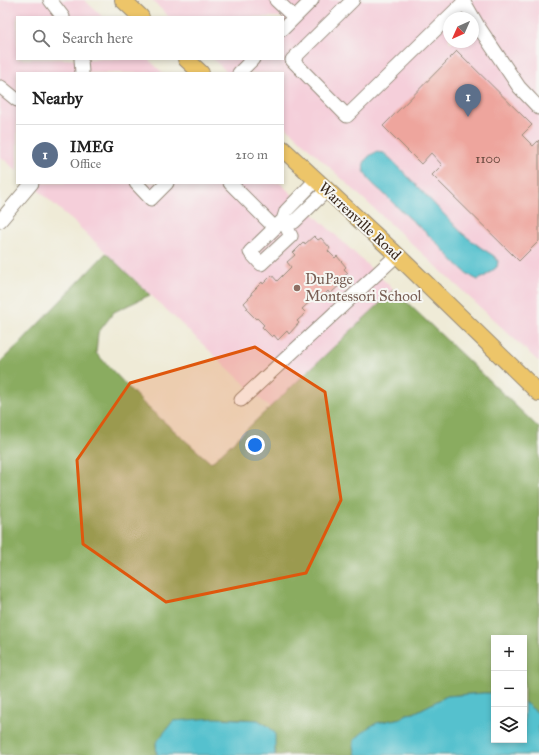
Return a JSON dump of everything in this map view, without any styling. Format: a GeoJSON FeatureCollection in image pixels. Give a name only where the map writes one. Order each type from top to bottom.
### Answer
{"type":"FeatureCollection","features":[{"type":"Feature","properties":{"kind":"main road"},"geometry":{"type":"LineString","coordinates":[[123,0],[140,16]]}},
{"type":"Feature","properties":{"kind":"main road"},"geometry":{"type":"LineString","coordinates":[[187,60],[200,72]]}},
{"type":"Feature","properties":{"kind":"main road","name":"Warrenville Road"},"geometry":{"type":"LineString","coordinates":[[284,150],[397,255],[539,393]]}},
{"type":"Feature","properties":{"kind":"street"},"geometry":{"type":"LineString","coordinates":[[50,0],[62,16]]}},
{"type":"Feature","properties":{"kind":"street"},"geometry":{"type":"LineString","coordinates":[[276,0],[294,17]]}},
{"type":"Feature","properties":{"kind":"street"},"geometry":{"type":"LineString","coordinates":[[284,28],[312,0]]}},
{"type":"Feature","properties":{"kind":"street"},"geometry":{"type":"LineString","coordinates":[[353,0],[292,60],[347,116],[463,1],[519,87],[539,108]]}},
{"type":"Feature","properties":{"kind":"street"},"geometry":{"type":"LineString","coordinates":[[80,60],[82,72]]}},
{"type":"Feature","properties":{"kind":"street"},"geometry":{"type":"LineString","coordinates":[[240,72],[252,60]]}},
{"type":"Feature","properties":{"kind":"street"},"geometry":{"type":"LineString","coordinates":[[1,86],[16,99]]}},
{"type":"Feature","properties":{"kind":"street"},"geometry":{"type":"LineString","coordinates":[[0,221],[31,184]]}},
{"type":"Feature","properties":{"kind":"street"},"geometry":{"type":"LineString","coordinates":[[137,184],[151,199],[166,184]]}},
{"type":"Feature","properties":{"kind":"street"},"geometry":{"type":"LineString","coordinates":[[231,184],[279,224],[286,211],[322,185]]}},
{"type":"Feature","properties":{"kind":"street"},"geometry":{"type":"LineString","coordinates":[[241,400],[397,255]]}},
{"type":"Feature","properties":{"kind":"highlighted area"},"geometry":{"type":"Polygon","coordinates":[[[255,347],[325,392],[341,500],[306,573],[166,602],[83,544],[77,460],[130,383],[255,347]]]}},
{"type":"Feature","properties":{"kind":"shaded area"},"geometry":{"type":"Polygon","coordinates":[[[0,0],[84,0],[102,16],[16,16],[16,60],[149,60],[162,72],[16,72],[16,170],[0,156],[0,0]]]}},
{"type":"Feature","properties":{"kind":"shaded area"},"geometry":{"type":"Polygon","coordinates":[[[152,0],[539,0],[539,362],[284,125],[284,72],[227,72],[214,60],[284,60],[284,16],[168,16],[152,0]]]}},
{"type":"Feature","properties":{"kind":"shaded area"},"geometry":{"type":"Polygon","coordinates":[[[31,184],[281,184],[394,290],[270,408],[74,222],[31,184]]]}},
{"type":"Feature","properties":{"kind":"green space"},"geometry":{"type":"Polygon","coordinates":[[[106,253],[150,295],[114,312],[98,333],[96,353],[145,405],[211,463],[394,290],[539,428],[539,718],[538,713],[527,704],[527,635],[491,635],[491,693],[447,696],[414,713],[407,714],[401,718],[377,723],[354,746],[356,755],[275,755],[276,752],[268,726],[258,720],[225,718],[156,743],[157,755],[0,755],[0,362],[106,253]]]}},
{"type":"Feature","properties":{"kind":"water"},"geometry":{"type":"Polygon","coordinates":[[[377,152],[384,153],[393,161],[463,234],[494,256],[498,261],[497,267],[478,280],[472,277],[374,185],[366,176],[364,163],[368,157],[377,152]]]}},
{"type":"Feature","properties":{"kind":"water"},"geometry":{"type":"Polygon","coordinates":[[[491,693],[491,743],[527,743],[527,704],[538,713],[539,755],[356,755],[354,740],[369,727],[377,723],[401,718],[407,714],[414,713],[447,696],[491,693]]]}},
{"type":"Feature","properties":{"kind":"water"},"geometry":{"type":"Polygon","coordinates":[[[215,718],[258,720],[268,726],[275,733],[275,755],[157,755],[156,743],[173,721],[215,718]]]}},
{"type":"Feature","properties":{"kind":"building"},"geometry":{"type":"Polygon","coordinates":[[[457,51],[532,125],[522,135],[533,146],[539,140],[539,241],[519,261],[432,175],[442,165],[431,153],[421,164],[383,126],[457,51]]]}},
{"type":"Feature","properties":{"kind":"building","name":"DuPage Montessori School"},"geometry":{"type":"Polygon","coordinates":[[[314,236],[318,240],[321,238],[330,248],[328,251],[335,258],[337,256],[346,267],[344,269],[348,273],[339,281],[342,283],[330,294],[328,291],[320,299],[316,296],[302,309],[306,313],[297,321],[299,323],[289,334],[287,331],[278,340],[274,335],[272,337],[262,327],[264,325],[246,309],[248,308],[244,303],[262,282],[263,284],[272,275],[277,281],[291,267],[287,262],[295,255],[293,253],[304,242],[305,244],[314,236]]]}},
{"type":"Feature","properties":{"kind":"place","name":"IMEG"},"geometry":{"type":"Point","coordinates":[468,117]}},
{"type":"Feature","properties":{"kind":"place","name":"DuPage Montessori School"},"geometry":{"type":"Point","coordinates":[297,288]}}]}
